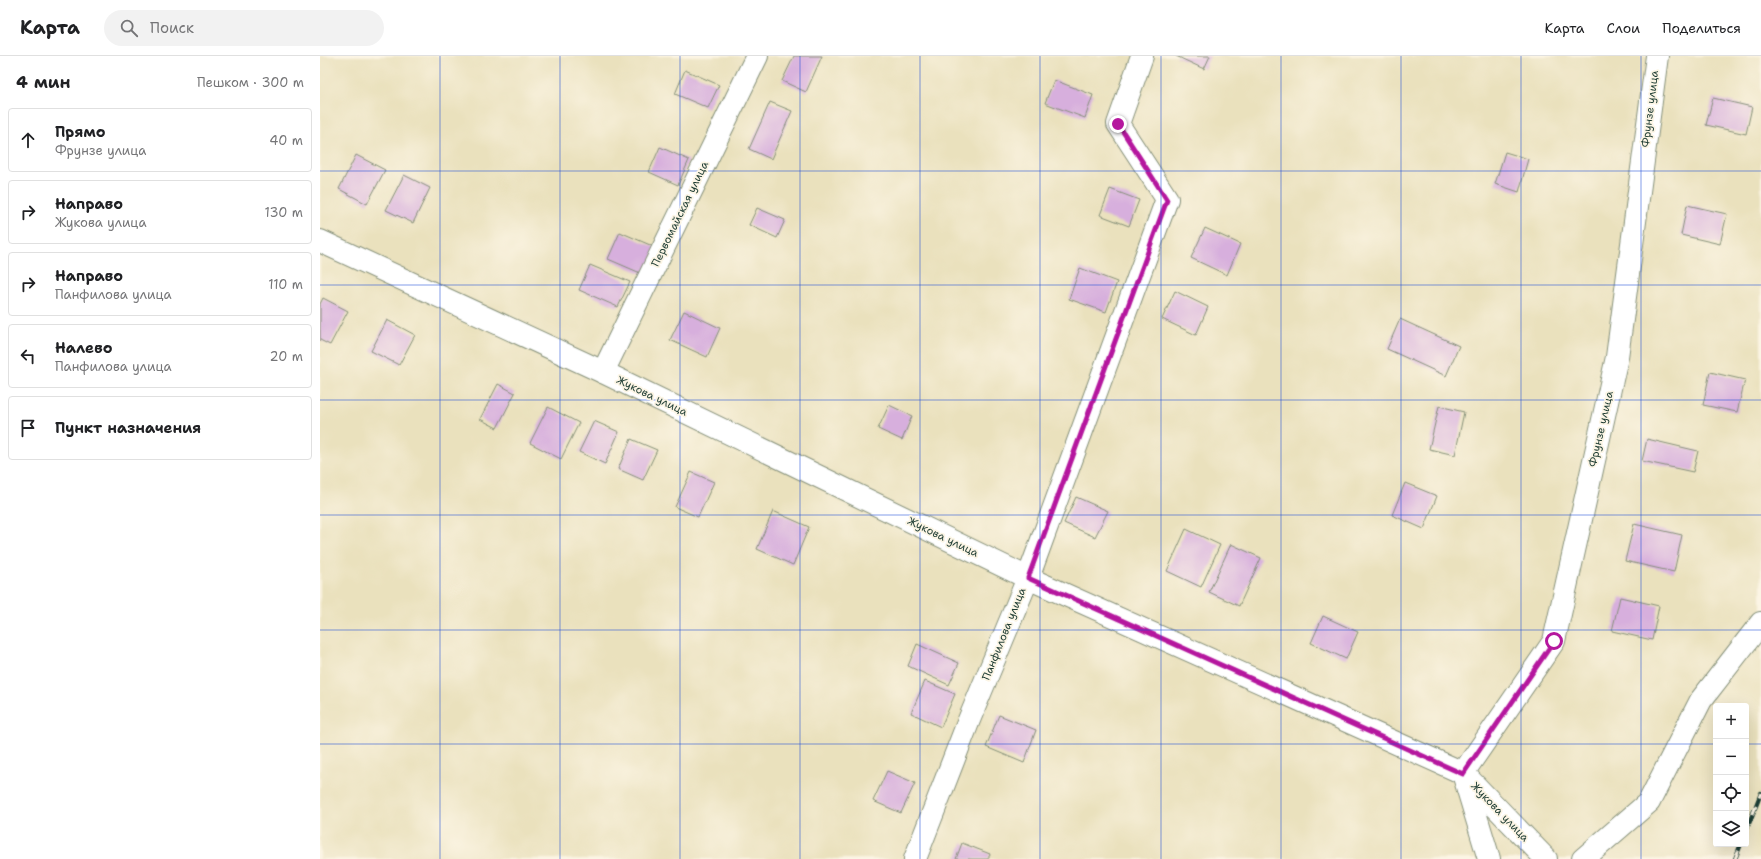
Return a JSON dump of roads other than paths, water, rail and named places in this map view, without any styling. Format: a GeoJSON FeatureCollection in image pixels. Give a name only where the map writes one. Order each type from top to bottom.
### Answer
{"type":"FeatureCollection","features":[{"type":"Feature","properties":{"kind":"street","name":"Первомайская улица"},"geometry":{"type":"LineString","coordinates":[[603,372],[757,56]]}},
{"type":"Feature","properties":{"kind":"street","name":"Панфилова улица"},"geometry":{"type":"LineString","coordinates":[[915,859],[969,720],[1028,578],[1167,200],[1118,124],[1142,56]]}},
{"type":"Feature","properties":{"kind":"street","name":"Фрунзе улица"},"geometry":{"type":"LineString","coordinates":[[1463,774],[1554,641],[1617,357],[1657,56]]}},
{"type":"Feature","properties":{"kind":"street","name":"Жукова улица"},"geometry":{"type":"LineString","coordinates":[[320,241],[603,372],[1028,578],[1463,774],[1546,859]]}},
{"type":"Feature","properties":{"kind":"street"},"geometry":{"type":"LineString","coordinates":[[1583,859],[1649,802],[1701,700],[1761,623]]}},
{"type":"Feature","properties":{"kind":"street"},"geometry":{"type":"LineString","coordinates":[[1463,774],[1489,859]]}},
{"type":"Feature","properties":{"kind":"railway"},"geometry":{"type":"LineString","coordinates":[[1749,823],[1761,793]]}},
{"type":"Feature","properties":{"kind":"railway"},"geometry":{"type":"LineString","coordinates":[[1735,859],[1740,847]]}}]}
